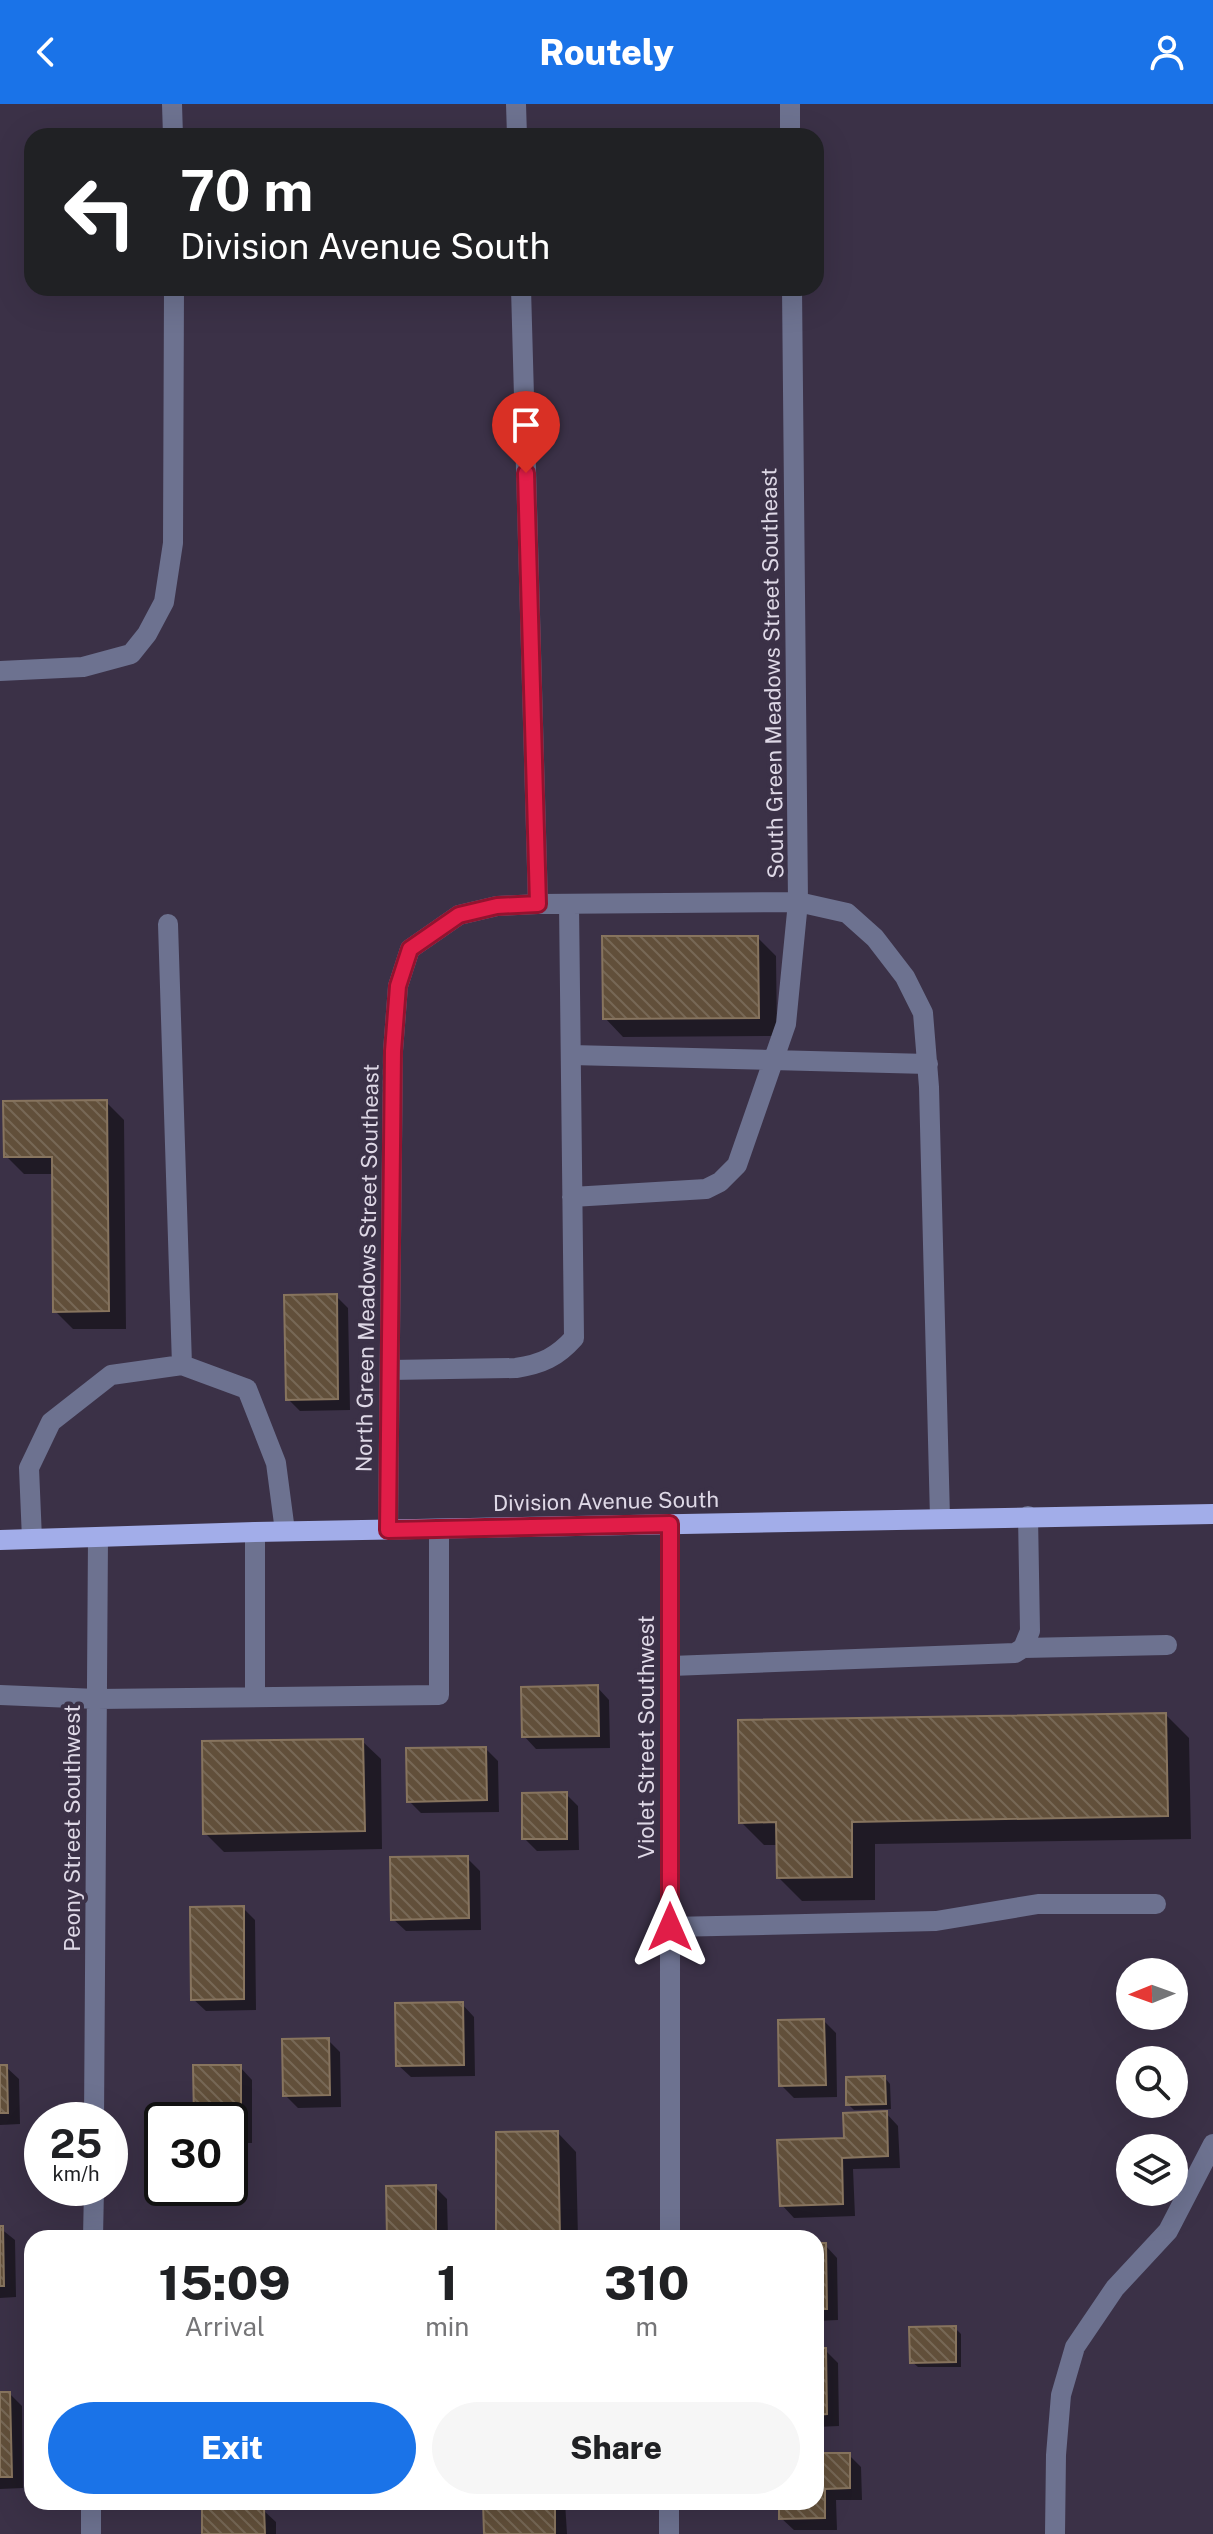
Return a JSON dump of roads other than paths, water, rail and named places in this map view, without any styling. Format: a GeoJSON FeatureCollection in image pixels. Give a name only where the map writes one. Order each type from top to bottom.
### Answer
{"type":"FeatureCollection","features":[{"type":"Feature","properties":{"kind":"main road","name":"Division Avenue South"},"geometry":{"type":"LineString","coordinates":[[0,1540],[285,1531],[1213,1514]]}},
{"type":"Feature","properties":{"kind":"street"},"geometry":{"type":"LineString","coordinates":[[172,104],[173,128]]}},
{"type":"Feature","properties":{"kind":"street"},"geometry":{"type":"LineString","coordinates":[[516,104],[517,128]]}},
{"type":"Feature","properties":{"kind":"street"},"geometry":{"type":"LineString","coordinates":[[790,104],[790,128]]}},
{"type":"Feature","properties":{"kind":"street"},"geometry":{"type":"LineString","coordinates":[[0,671],[83,667],[131,654],[147,634],[164,602],[173,543],[174,296]]}},
{"type":"Feature","properties":{"kind":"street"},"geometry":{"type":"LineString","coordinates":[[521,296],[538,904]]}},
{"type":"Feature","properties":{"kind":"street","name":"South Green Meadows Street Southeast"},"geometry":{"type":"LineString","coordinates":[[792,296],[798,902],[847,913],[875,938],[905,977],[923,1013],[928,1064],[940,1518]]}},
{"type":"Feature","properties":{"kind":"street"},"geometry":{"type":"LineString","coordinates":[[572,1197],[706,1189],[720,1182],[737,1165],[786,1024],[798,902]]}},
{"type":"Feature","properties":{"kind":"street","name":"North Green Meadows Street Southeast"},"geometry":{"type":"LineString","coordinates":[[388,1530],[393,1051],[398,986],[410,949],[459,915],[497,906],[798,902]]}},
{"type":"Feature","properties":{"kind":"street"},"geometry":{"type":"LineString","coordinates":[[390,1370],[536,1365],[559,1355],[574,1338],[569,904]]}},
{"type":"Feature","properties":{"kind":"street"},"geometry":{"type":"LineString","coordinates":[[168,924],[182,1365]]}},
{"type":"Feature","properties":{"kind":"street"},"geometry":{"type":"LineString","coordinates":[[571,1055],[928,1064]]}},
{"type":"Feature","properties":{"kind":"street"},"geometry":{"type":"LineString","coordinates":[[32,1539],[29,1468],[51,1422],[111,1375],[182,1365],[247,1389],[276,1463],[285,1531]]}},
{"type":"Feature","properties":{"kind":"street"},"geometry":{"type":"LineString","coordinates":[[1023,1648],[1030,1631],[1028,1516]]}},
{"type":"Feature","properties":{"kind":"street","name":"Violet Street Southwest"},"geometry":{"type":"LineString","coordinates":[[670,1524],[670,2230]]}},
{"type":"Feature","properties":{"kind":"street"},"geometry":{"type":"LineString","coordinates":[[0,1695],[97,1699],[439,1695],[439,1529]]}},
{"type":"Feature","properties":{"kind":"street"},"geometry":{"type":"LineString","coordinates":[[255,1532],[255,1696]]}},
{"type":"Feature","properties":{"kind":"street","name":"Peony Street Southwest"},"geometry":{"type":"LineString","coordinates":[[94,2102],[98,1537]]}},
{"type":"Feature","properties":{"kind":"street"},"geometry":{"type":"LineString","coordinates":[[671,1666],[1015,1653],[1023,1648],[1167,1645]]}},
{"type":"Feature","properties":{"kind":"street"},"geometry":{"type":"LineString","coordinates":[[670,1927],[936,1921],[1038,1904],[1156,1904]]}},
{"type":"Feature","properties":{"kind":"street"},"geometry":{"type":"LineString","coordinates":[[1055,2534],[1056,2455],[1061,2395],[1075,2347],[1115,2288],[1168,2231],[1213,2144]]}},
{"type":"Feature","properties":{"kind":"street"},"geometry":{"type":"LineString","coordinates":[[93,2230],[94,2206]]}},
{"type":"Feature","properties":{"kind":"street"},"geometry":{"type":"LineString","coordinates":[[91,2510],[91,2534]]}},
{"type":"Feature","properties":{"kind":"street"},"geometry":{"type":"LineString","coordinates":[[669,2510],[669,2534]]}}]}
